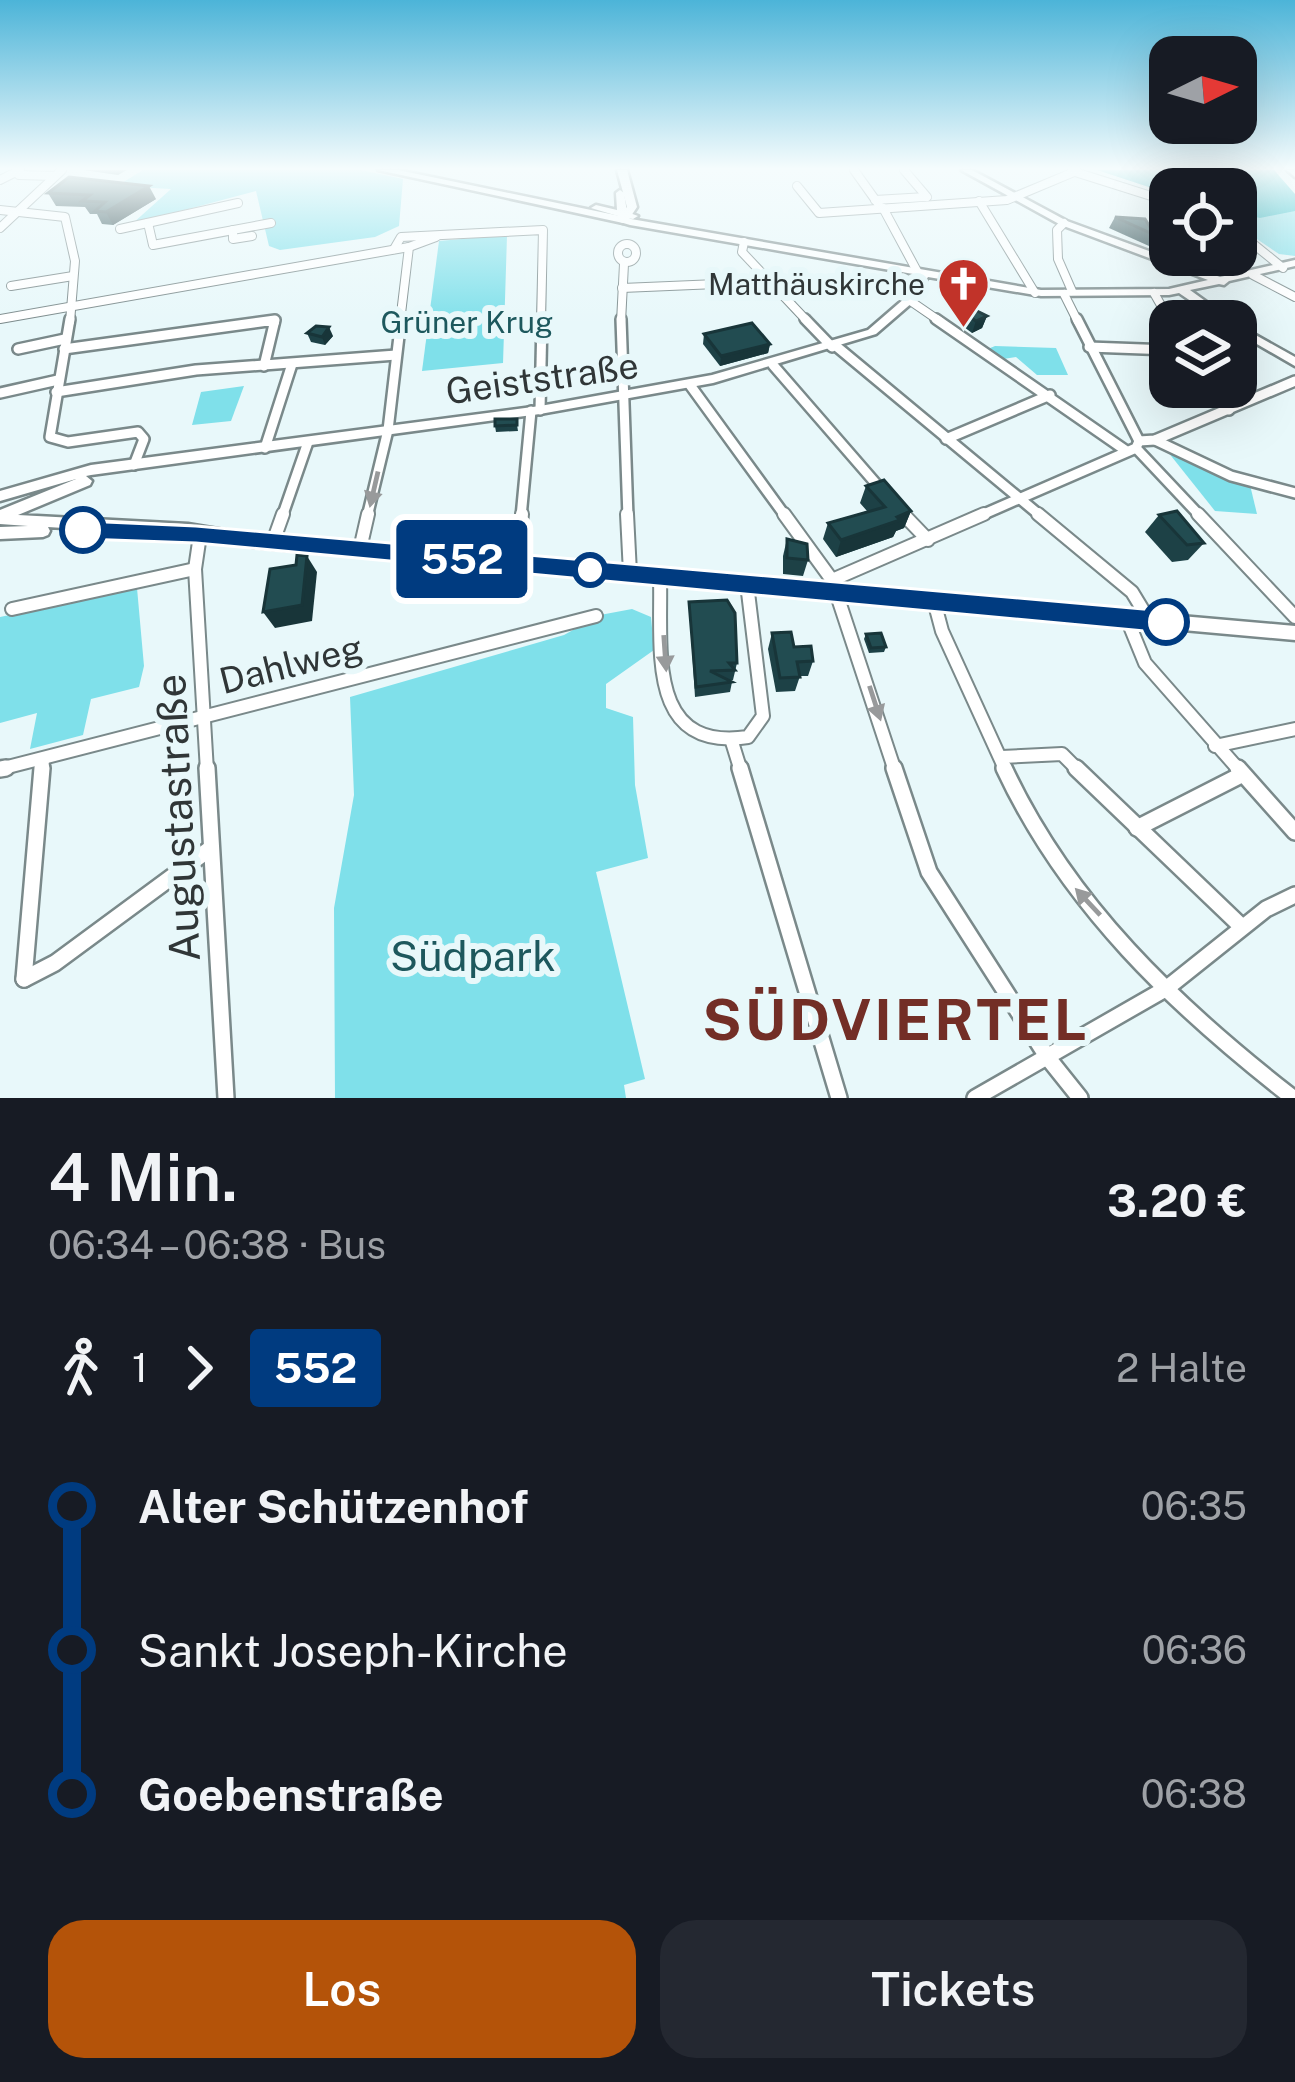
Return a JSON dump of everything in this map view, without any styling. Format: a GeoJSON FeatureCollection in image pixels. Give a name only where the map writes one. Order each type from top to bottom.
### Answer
{"type":"FeatureCollection","features":[{"type":"Feature","properties":{"kind":"main road"},"geometry":{"type":"LineString","coordinates":[[650,221],[922,274],[1034,290],[1154,292],[1249,276]]}},
{"type":"Feature","properties":{"kind":"main road"},"geometry":{"type":"LineString","coordinates":[[653,221],[922,274]]}},
{"type":"Feature","properties":{"kind":"main road"},"geometry":{"type":"LineString","coordinates":[[1058,221],[1224,282]]}},
{"type":"Feature","properties":{"kind":"main road"},"geometry":{"type":"LineString","coordinates":[[1257,274],[1292,265]]}},
{"type":"Feature","properties":{"kind":"main road","name":"Geiststraße"},"geometry":{"type":"LineString","coordinates":[[0,496],[131,466],[536,411],[690,385],[834,346],[884,325],[909,300],[922,274]]}},
{"type":"Feature","properties":{"kind":"main road"},"geometry":{"type":"LineString","coordinates":[[1068,292],[1181,289],[1197,300]]}},
{"type":"Feature","properties":{"kind":"main road"},"geometry":{"type":"LineString","coordinates":[[1257,339],[1295,362]]}},
{"type":"Feature","properties":{"kind":"main road"},"geometry":{"type":"LineString","coordinates":[[51,524],[44,510],[55,485]]}},
{"type":"Feature","properties":{"kind":"main road","name":"Geiststraße"},"geometry":{"type":"LineString","coordinates":[[0,524],[55,485]]}},
{"type":"Feature","properties":{"kind":"main road"},"geometry":{"type":"LineString","coordinates":[[0,524],[198,535]]}},
{"type":"Feature","properties":{"kind":"main road"},"geometry":{"type":"LineString","coordinates":[[0,524],[198,535],[747,584],[835,586],[934,602],[1295,633]]}},
{"type":"Feature","properties":{"kind":"street"},"geometry":{"type":"LineString","coordinates":[[69,221],[73,276],[52,439],[138,431],[144,439],[131,466]]}},
{"type":"Feature","properties":{"kind":"street"},"geometry":{"type":"LineString","coordinates":[[120,229],[156,221]]}},
{"type":"Feature","properties":{"kind":"street"},"geometry":{"type":"LineString","coordinates":[[889,221],[922,274]]}},
{"type":"Feature","properties":{"kind":"street"},"geometry":{"type":"LineString","coordinates":[[992,221],[1034,290]]}},
{"type":"Feature","properties":{"kind":"street"},"geometry":{"type":"LineString","coordinates":[[148,223],[153,245],[271,223]]}},
{"type":"Feature","properties":{"kind":"street"},"geometry":{"type":"LineString","coordinates":[[1064,224],[1057,230],[1058,260],[1068,292],[1134,446]]}},
{"type":"Feature","properties":{"kind":"street"},"geometry":{"type":"LineString","coordinates":[[233,230],[233,239],[252,236]]}},
{"type":"Feature","properties":{"kind":"street"},"geometry":{"type":"LineString","coordinates":[[394,249],[398,237],[541,230],[536,411],[517,564]]}},
{"type":"Feature","properties":{"kind":"street"},"geometry":{"type":"LineString","coordinates":[[0,319],[409,247],[436,237]]}},
{"type":"Feature","properties":{"kind":"street"},"geometry":{"type":"LineString","coordinates":[[744,242],[744,258],[765,282],[834,346],[1132,592],[1149,620]]}},
{"type":"Feature","properties":{"kind":"street"},"geometry":{"type":"LineString","coordinates":[[1257,245],[1292,265]]}},
{"type":"Feature","properties":{"kind":"street"},"geometry":{"type":"LineString","coordinates":[[359,549],[388,430],[409,247]]}},
{"type":"Feature","properties":{"kind":"street"},"geometry":{"type":"LineString","coordinates":[[624,264],[631,573]]}},
{"type":"Feature","properties":{"kind":"street"},"geometry":{"type":"LineString","coordinates":[[10,286],[73,276]]}},
{"type":"Feature","properties":{"kind":"street"},"geometry":{"type":"LineString","coordinates":[[1255,276],[1295,298]]}},
{"type":"Feature","properties":{"kind":"street"},"geometry":{"type":"LineString","coordinates":[[622,288],[765,282]]}},
{"type":"Feature","properties":{"kind":"street"},"geometry":{"type":"LineString","coordinates":[[1154,292],[1158,300]]}},
{"type":"Feature","properties":{"kind":"street"},"geometry":{"type":"LineString","coordinates":[[909,300],[978,352],[1134,446],[1295,617]]}},
{"type":"Feature","properties":{"kind":"street"},"geometry":{"type":"LineString","coordinates":[[18,349],[274,320],[264,367]]}},
{"type":"Feature","properties":{"kind":"street"},"geometry":{"type":"LineString","coordinates":[[1090,347],[1149,349]]}},
{"type":"Feature","properties":{"kind":"street"},"geometry":{"type":"LineString","coordinates":[[0,393],[196,370],[396,355]]}},
{"type":"Feature","properties":{"kind":"street"},"geometry":{"type":"LineString","coordinates":[[265,448],[292,364]]}},
{"type":"Feature","properties":{"kind":"street"},"geometry":{"type":"LineString","coordinates":[[773,364],[928,540]]}},
{"type":"Feature","properties":{"kind":"street"},"geometry":{"type":"LineString","coordinates":[[835,586],[1016,496],[1295,381]]}},
{"type":"Feature","properties":{"kind":"street"},"geometry":{"type":"LineString","coordinates":[[690,385],[835,586],[929,872],[1048,1058],[1080,1098]]}},
{"type":"Feature","properties":{"kind":"street"},"geometry":{"type":"LineString","coordinates":[[946,439],[1050,395]]}},
{"type":"Feature","properties":{"kind":"street"},"geometry":{"type":"LineString","coordinates":[[1155,440],[1231,476],[1295,493]]}},
{"type":"Feature","properties":{"kind":"street"},"geometry":{"type":"LineString","coordinates":[[273,542],[308,442]]}},
{"type":"Feature","properties":{"kind":"street","name":"Augustastraße"},"geometry":{"type":"LineString","coordinates":[[198,535],[195,569],[226,1098]]}},
{"type":"Feature","properties":{"kind":"street"},"geometry":{"type":"LineString","coordinates":[[12,609],[195,569]]}},
{"type":"Feature","properties":{"kind":"street"},"geometry":{"type":"LineString","coordinates":[[660,576],[671,712],[692,736],[732,742],[758,726],[765,703],[747,584]]}},
{"type":"Feature","properties":{"kind":"street"},"geometry":{"type":"LineString","coordinates":[[934,602],[942,631],[1034,828],[1064,873],[1207,1033],[1293,1098]]}},
{"type":"Feature","properties":{"kind":"street","name":"Dahlweg"},"geometry":{"type":"LineString","coordinates":[[0,769],[596,616]]}},
{"type":"Feature","properties":{"kind":"street"},"geometry":{"type":"LineString","coordinates":[[1127,619],[1145,663],[1295,832]]}},
{"type":"Feature","properties":{"kind":"street"},"geometry":{"type":"LineString","coordinates":[[1215,746],[1295,729]]}},
{"type":"Feature","properties":{"kind":"street"},"geometry":{"type":"LineString","coordinates":[[732,742],[839,1098]]}},
{"type":"Feature","properties":{"kind":"street"},"geometry":{"type":"LineString","coordinates":[[1002,757],[1061,754],[1242,927]]}},
{"type":"Feature","properties":{"kind":"street"},"geometry":{"type":"LineString","coordinates":[[44,760],[24,980],[56,962],[212,848]]}},
{"type":"Feature","properties":{"kind":"street"},"geometry":{"type":"LineString","coordinates":[[1137,828],[1241,775]]}},
{"type":"Feature","properties":{"kind":"street"},"geometry":{"type":"LineString","coordinates":[[982,1096],[1168,988],[1242,927],[1295,895]]}},
{"type":"Feature","properties":{"kind":"green space"},"geometry":{"type":"Polygon","coordinates":[[[263,221],[399,221],[399,226],[375,237],[280,250],[269,246],[263,221]]]}},
{"type":"Feature","properties":{"kind":"green space"},"geometry":{"type":"Polygon","coordinates":[[[1257,221],[1295,221],[1295,256],[1279,254],[1257,239],[1257,221]]]}},
{"type":"Feature","properties":{"kind":"green space","name":"Grüner Krug"},"geometry":{"type":"Polygon","coordinates":[[[507,235],[503,363],[422,371],[439,241],[507,235]]]}},
{"type":"Feature","properties":{"kind":"green space"},"geometry":{"type":"Polygon","coordinates":[[[995,346],[1056,348],[1068,375],[1037,375],[1016,357],[997,360],[983,351],[995,346]]]}},
{"type":"Feature","properties":{"kind":"green space"},"geometry":{"type":"Polygon","coordinates":[[[244,386],[231,421],[192,425],[201,392],[244,386]]]}},
{"type":"Feature","properties":{"kind":"green space"},"geometry":{"type":"Polygon","coordinates":[[[1168,452],[1250,485],[1257,514],[1215,511],[1168,452]]]}},
{"type":"Feature","properties":{"kind":"green space"},"geometry":{"type":"Polygon","coordinates":[[[137,588],[144,666],[139,687],[91,699],[83,735],[30,749],[37,713],[0,723],[0,617],[137,588]]]}},
{"type":"Feature","properties":{"kind":"green space","name":"Südpark"},"geometry":{"type":"Polygon","coordinates":[[[632,609],[651,617],[654,650],[606,684],[606,708],[633,717],[635,785],[648,858],[596,872],[645,1079],[624,1085],[626,1098],[335,1098],[334,908],[354,795],[350,697],[564,635],[600,615],[632,609]]]}},
{"type":"Feature","properties":{"kind":"building"},"geometry":{"type":"Polygon","coordinates":[[[1124,221],[1146,221],[1149,232],[1124,221]]]}},
{"type":"Feature","properties":{"kind":"building"},"geometry":{"type":"Polygon","coordinates":[[[975,310],[987,316],[976,321],[964,313],[975,310]]]}},
{"type":"Feature","properties":{"kind":"building"},"geometry":{"type":"Polygon","coordinates":[[[752,323],[770,344],[721,356],[704,334],[752,323]]]}},
{"type":"Feature","properties":{"kind":"building"},"geometry":{"type":"Polygon","coordinates":[[[316,326],[329,327],[322,337],[307,333],[316,326]]]}},
{"type":"Feature","properties":{"kind":"building"},"geometry":{"type":"Polygon","coordinates":[[[495,419],[517,419],[517,425],[495,426],[495,419]]]}},
{"type":"Feature","properties":{"kind":"building"},"geometry":{"type":"Polygon","coordinates":[[[884,480],[911,511],[897,517],[900,520],[841,540],[828,523],[885,507],[866,486],[884,480]]]}},
{"type":"Feature","properties":{"kind":"building"},"geometry":{"type":"Polygon","coordinates":[[[1177,511],[1204,543],[1187,545],[1159,515],[1177,511]]]}},
{"type":"Feature","properties":{"kind":"building"},"geometry":{"type":"Polygon","coordinates":[[[787,539],[807,544],[808,560],[787,558],[787,539]]]}},
{"type":"Feature","properties":{"kind":"building"},"geometry":{"type":"Polygon","coordinates":[[[297,555],[307,556],[302,605],[263,612],[270,569],[296,565],[297,555]]]}},
{"type":"Feature","properties":{"kind":"building"},"geometry":{"type":"Polygon","coordinates":[[[727,600],[735,613],[737,663],[729,663],[735,670],[710,671],[732,682],[696,687],[689,602],[727,600]]]}},
{"type":"Feature","properties":{"kind":"building"},"geometry":{"type":"Polygon","coordinates":[[[791,632],[794,647],[811,646],[813,661],[797,662],[800,677],[780,678],[772,633],[791,632]]]}},
{"type":"Feature","properties":{"kind":"building"},"geometry":{"type":"Polygon","coordinates":[[[881,633],[886,647],[871,648],[866,634],[881,633]]]}},
{"type":"Feature","properties":{"kind":"bus line","name":"552"},"geometry":{"type":"LineString","coordinates":[[83,530],[196,535],[1166,622]]}},
{"type":"Feature","properties":{"kind":"place","name":"Matthäuskirche"},"geometry":{"type":"Point","coordinates":[964,330]}},
{"type":"Feature","properties":{"kind":"district","name":"SÜDVIERTEL"},"geometry":{"type":"Point","coordinates":[896,1019]}}]}
